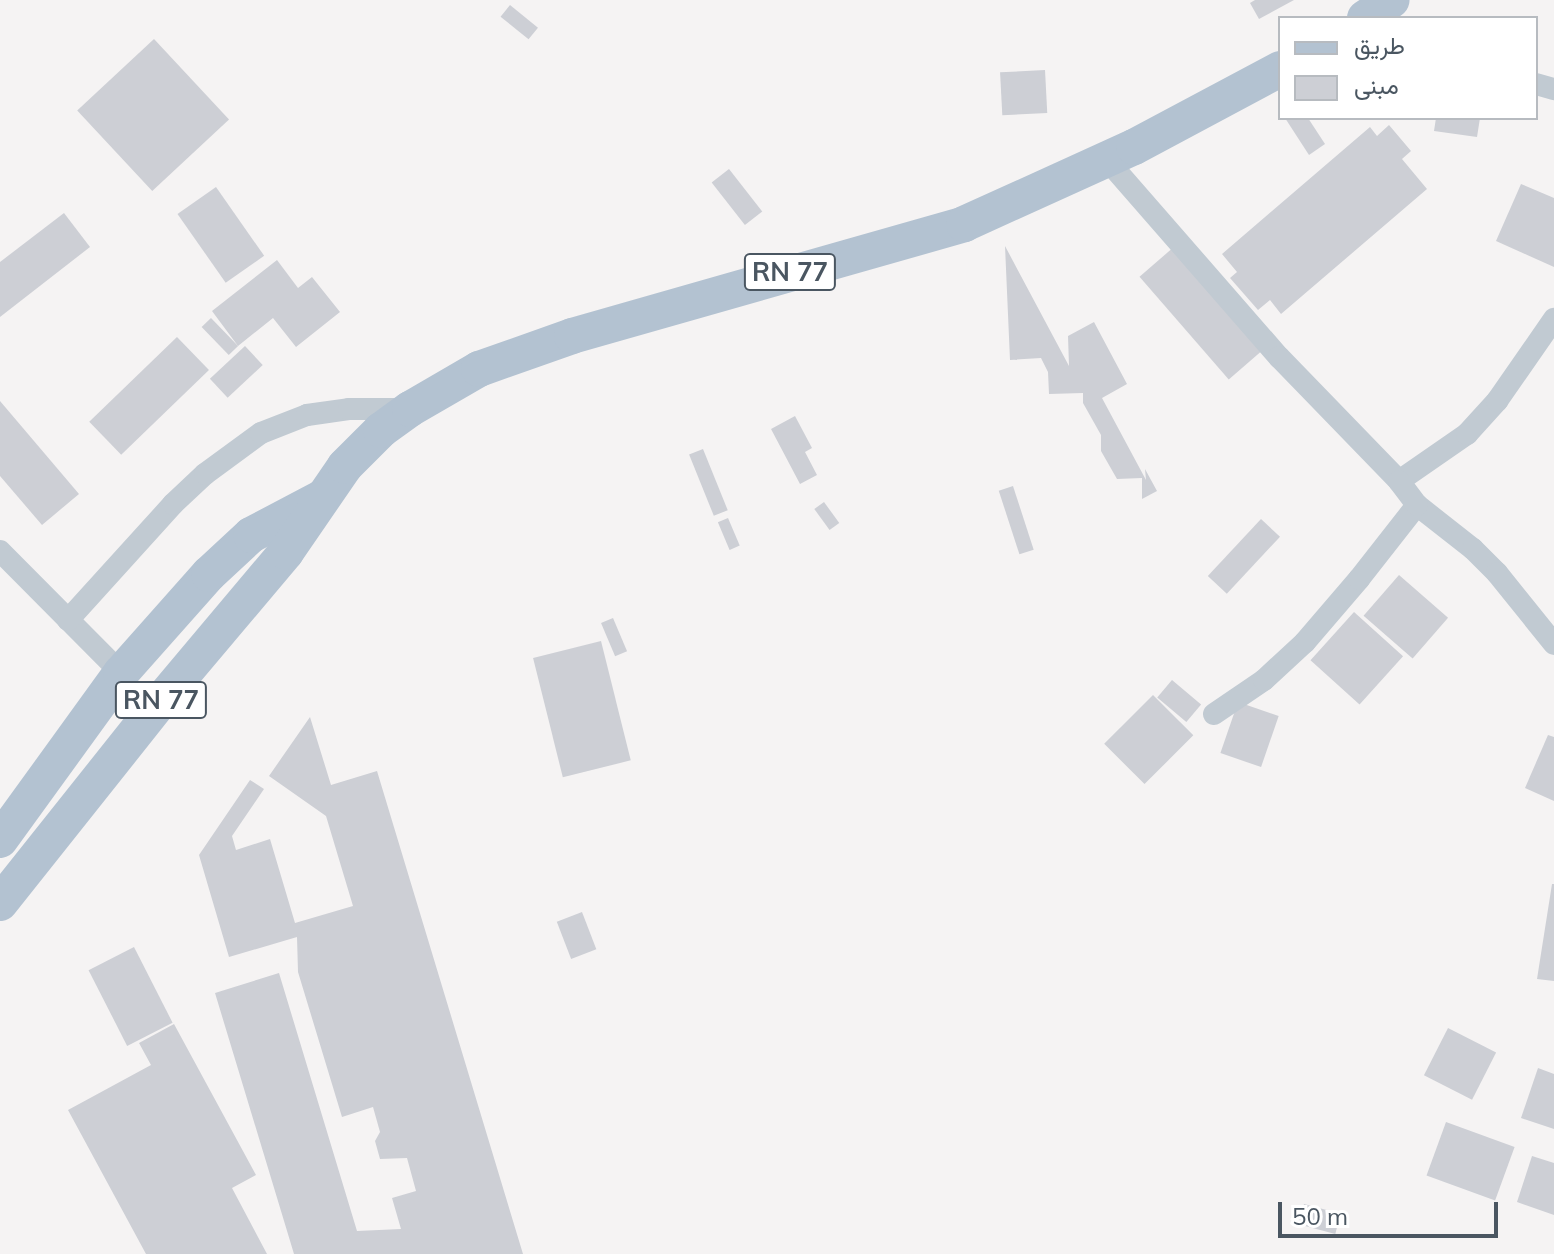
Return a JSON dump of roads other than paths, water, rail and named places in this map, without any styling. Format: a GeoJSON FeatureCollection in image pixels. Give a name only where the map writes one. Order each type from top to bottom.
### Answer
{"type":"FeatureCollection","features":[{"type":"Feature","properties":{"kind":"main road"},"geometry":{"type":"LineString","coordinates":[[1368,16],[1392,0]]}},
{"type":"Feature","properties":{"kind":"main road","name":"RN 77"},"geometry":{"type":"LineString","coordinates":[[0,903],[149,714],[286,552],[321,498],[362,448],[410,409],[479,369],[545,345],[693,299],[964,224],[1107,160],[1278,70]]}},
{"type":"Feature","properties":{"kind":"main road"},"geometry":{"type":"LineString","coordinates":[[0,840],[121,673],[209,574],[251,535],[321,498]]}},
{"type":"Feature","properties":{"kind":"street"},"geometry":{"type":"LineString","coordinates":[[1107,160],[1279,357],[1399,481],[1417,505],[1456,534],[1497,573],[1554,644]]}},
{"type":"Feature","properties":{"kind":"street"},"geometry":{"type":"LineString","coordinates":[[1399,481],[1467,434],[1497,401],[1554,319]]}},
{"type":"Feature","properties":{"kind":"street"},"geometry":{"type":"LineString","coordinates":[[68,620],[173,504],[205,474],[261,433],[307,415],[349,409],[410,409]]}},
{"type":"Feature","properties":{"kind":"street"},"geometry":{"type":"LineString","coordinates":[[1214,714],[1264,680],[1305,642],[1417,505]]}},
{"type":"Feature","properties":{"kind":"street"},"geometry":{"type":"LineString","coordinates":[[0,551],[121,673]]}}]}
